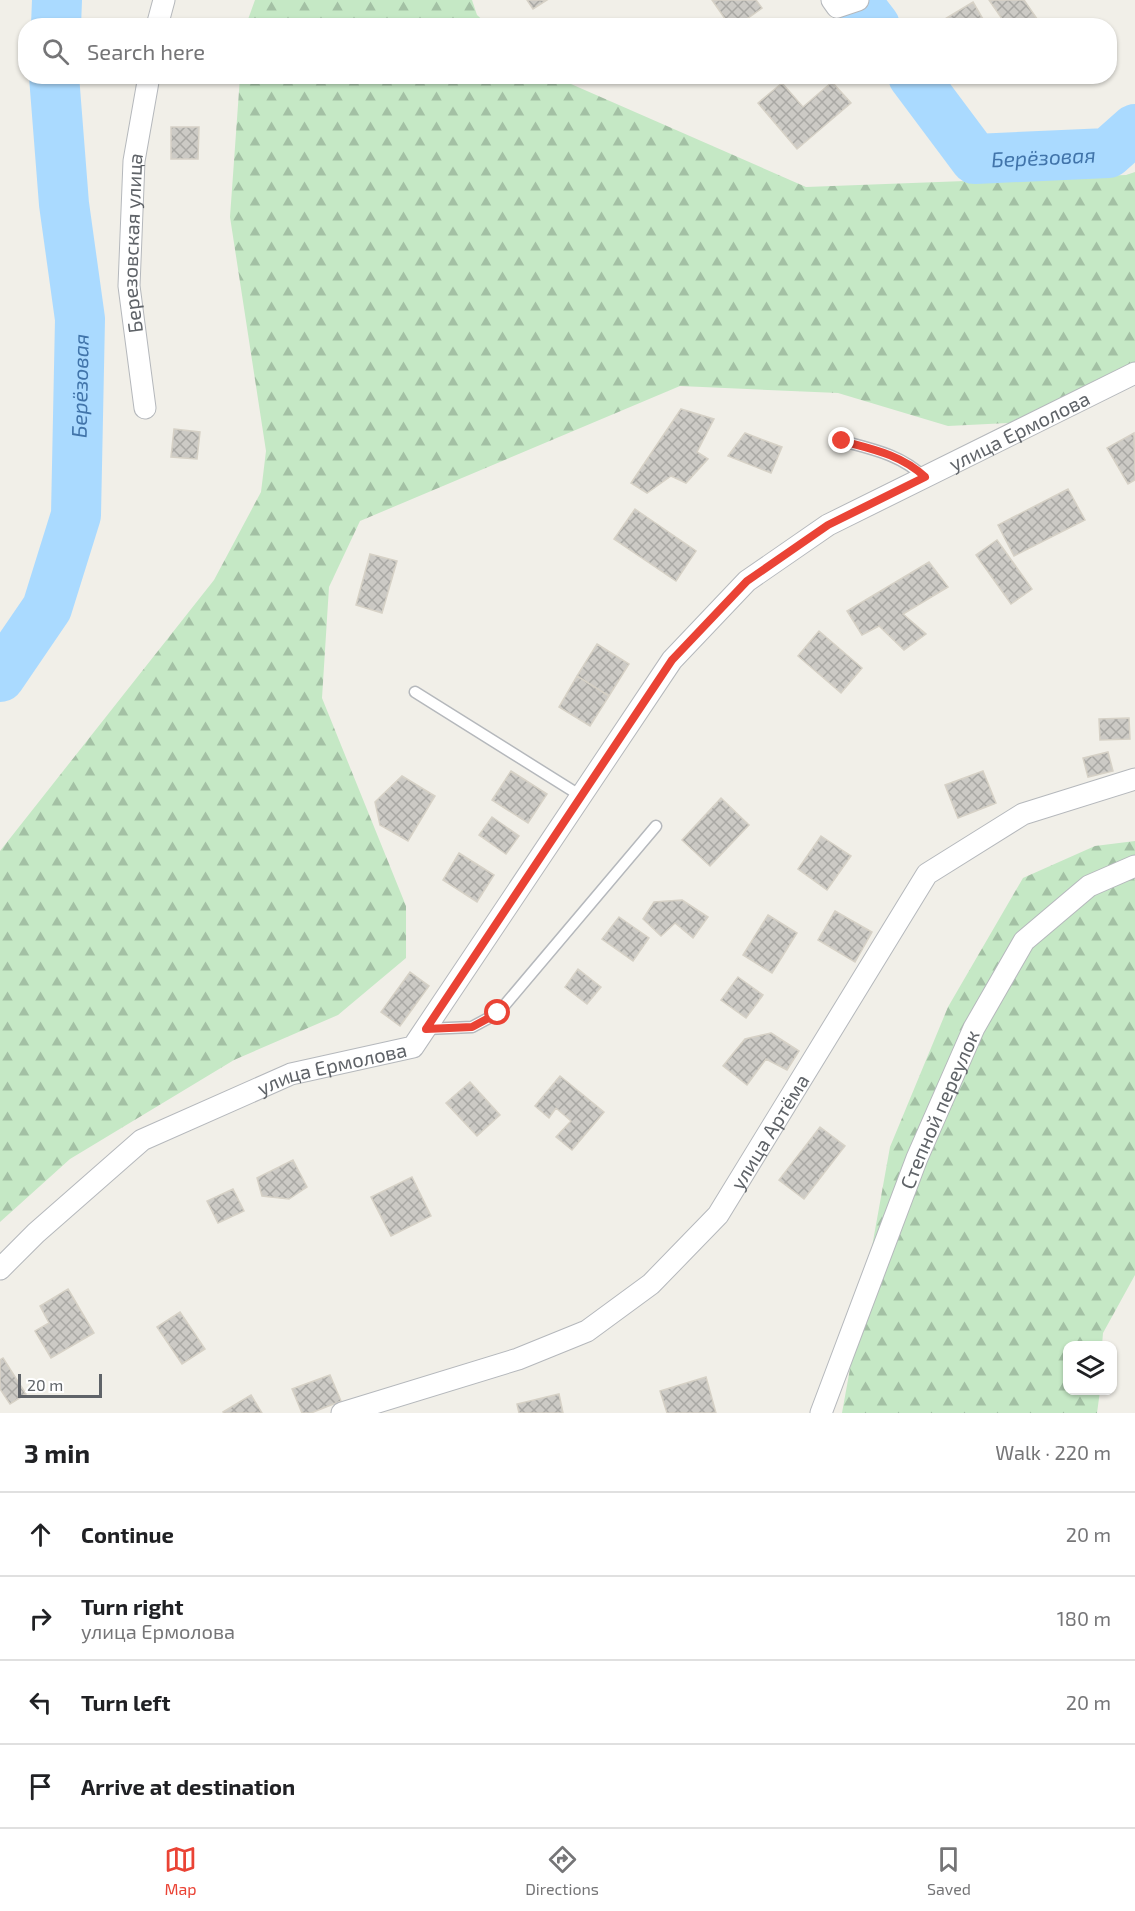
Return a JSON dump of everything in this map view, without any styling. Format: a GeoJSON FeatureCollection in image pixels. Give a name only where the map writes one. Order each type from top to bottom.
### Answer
{"type":"FeatureCollection","features":[{"type":"Feature","properties":{"kind":"street"},"geometry":{"type":"LineString","coordinates":[[159,18],[164,0]]}},
{"type":"Feature","properties":{"kind":"street","name":"Березовская улица"},"geometry":{"type":"LineString","coordinates":[[145,408],[129,286],[134,161],[148,84]]}},
{"type":"Feature","properties":{"kind":"street","name":"улица Ермолова"},"geometry":{"type":"LineString","coordinates":[[0,1269],[36,1233],[142,1140],[291,1074],[413,1047],[672,660],[747,581],[828,525],[1135,373]]}},
{"type":"Feature","properties":{"kind":"street","name":"улица Артёма"},"geometry":{"type":"LineString","coordinates":[[342,1413],[518,1359],[587,1331],[651,1284],[718,1215],[927,874],[1023,814],[1135,779]]}},
{"type":"Feature","properties":{"kind":"street","name":"Степной переулок"},"geometry":{"type":"LineString","coordinates":[[821,1413],[917,1158],[974,1028],[1024,941],[1089,886],[1135,866]]}},
{"type":"Feature","properties":{"kind":"lane"},"geometry":{"type":"LineString","coordinates":[[842,441],[888,454],[915,467],[925,477]]}},
{"type":"Feature","properties":{"kind":"lane"},"geometry":{"type":"LineString","coordinates":[[415,692],[581,796]]}},
{"type":"Feature","properties":{"kind":"lane"},"geometry":{"type":"LineString","coordinates":[[426,1029],[472,1027],[498,1013],[656,826]]}},
{"type":"Feature","properties":{"kind":"green space"},"geometry":{"type":"Polygon","coordinates":[[[255,0],[472,0],[480,18],[249,18],[255,0]]]}},
{"type":"Feature","properties":{"kind":"green space"},"geometry":{"type":"Polygon","coordinates":[[[240,84],[571,84],[806,187],[1126,175],[1135,172],[1135,377],[1027,422],[948,426],[838,393],[680,386],[360,521],[329,587],[322,698],[406,906],[406,958],[338,1015],[234,1060],[70,1159],[0,1222],[0,851],[214,580],[261,492],[266,451],[230,217],[240,84]]]}},
{"type":"Feature","properties":{"kind":"green space"},"geometry":{"type":"Polygon","coordinates":[[[1135,841],[1135,1275],[1103,1333],[1102,1341],[1063,1341],[1063,1395],[1099,1395],[1097,1413],[842,1413],[890,1147],[948,1007],[1023,878],[1095,846],[1135,841]]]}},
{"type":"Feature","properties":{"kind":"building"},"geometry":{"type":"Polygon","coordinates":[[[527,0],[547,0],[533,9],[527,0]]]}},
{"type":"Feature","properties":{"kind":"building"},"geometry":{"type":"Polygon","coordinates":[[[712,0],[756,0],[762,8],[748,18],[724,18],[712,0]]]}},
{"type":"Feature","properties":{"kind":"building"},"geometry":{"type":"Polygon","coordinates":[[[989,0],[1024,0],[1036,18],[1001,18],[989,0]]]}},
{"type":"Feature","properties":{"kind":"building"},"geometry":{"type":"Polygon","coordinates":[[[973,2],[982,18],[947,18],[973,2]]]}},
{"type":"Feature","properties":{"kind":"building"},"geometry":{"type":"Polygon","coordinates":[[[783,84],[803,107],[830,84],[834,84],[851,103],[797,149],[758,103],[783,84]]]}},
{"type":"Feature","properties":{"kind":"building"},"geometry":{"type":"Polygon","coordinates":[[[171,127],[199,127],[198,159],[171,159],[171,127]]]}},
{"type":"Feature","properties":{"kind":"building"},"geometry":{"type":"Polygon","coordinates":[[[681,409],[714,419],[697,452],[708,459],[686,483],[671,476],[647,493],[631,483],[681,409]]]}},
{"type":"Feature","properties":{"kind":"building"},"geometry":{"type":"Polygon","coordinates":[[[174,429],[200,432],[197,459],[171,457],[174,429]]]}},
{"type":"Feature","properties":{"kind":"building"},"geometry":{"type":"Polygon","coordinates":[[[745,433],[782,447],[771,473],[728,456],[745,433]]]}},
{"type":"Feature","properties":{"kind":"building"},"geometry":{"type":"Polygon","coordinates":[[[1134,433],[1135,480],[1128,484],[1107,448],[1134,433]]]}},
{"type":"Feature","properties":{"kind":"building"},"geometry":{"type":"Polygon","coordinates":[[[1068,489],[1085,520],[1014,556],[998,525],[1068,489]]]}},
{"type":"Feature","properties":{"kind":"building"},"geometry":{"type":"Polygon","coordinates":[[[635,509],[696,551],[676,581],[614,539],[635,509]]]}},
{"type":"Feature","properties":{"kind":"building"},"geometry":{"type":"Polygon","coordinates":[[[997,540],[1032,589],[1011,604],[976,555],[997,540]]]}},
{"type":"Feature","properties":{"kind":"building"},"geometry":{"type":"Polygon","coordinates":[[[370,554],[397,561],[382,613],[356,605],[370,554]]]}},
{"type":"Feature","properties":{"kind":"building"},"geometry":{"type":"Polygon","coordinates":[[[929,562],[948,587],[903,614],[926,634],[904,650],[879,626],[862,635],[847,611],[929,562]]]}},
{"type":"Feature","properties":{"kind":"building"},"geometry":{"type":"Polygon","coordinates":[[[819,631],[862,668],[841,693],[798,656],[819,631]]]}},
{"type":"Feature","properties":{"kind":"building"},"geometry":{"type":"Polygon","coordinates":[[[597,644],[629,664],[609,696],[577,676],[597,644]]]}},
{"type":"Feature","properties":{"kind":"building"},"geometry":{"type":"Polygon","coordinates":[[[577,676],[609,696],[590,726],[559,707],[577,676]]]}},
{"type":"Feature","properties":{"kind":"building"},"geometry":{"type":"Polygon","coordinates":[[[1129,718],[1130,739],[1100,740],[1099,719],[1129,718]]]}},
{"type":"Feature","properties":{"kind":"building"},"geometry":{"type":"Polygon","coordinates":[[[1108,752],[1113,771],[1088,777],[1083,758],[1108,752]]]}},
{"type":"Feature","properties":{"kind":"building"},"geometry":{"type":"Polygon","coordinates":[[[511,771],[547,794],[528,823],[492,800],[511,771]]]}},
{"type":"Feature","properties":{"kind":"building"},"geometry":{"type":"Polygon","coordinates":[[[983,771],[996,803],[958,818],[945,785],[983,771]]]}},
{"type":"Feature","properties":{"kind":"building"},"geometry":{"type":"Polygon","coordinates":[[[402,776],[435,796],[408,841],[380,825],[375,802],[402,776]]]}},
{"type":"Feature","properties":{"kind":"building"},"geometry":{"type":"Polygon","coordinates":[[[721,798],[749,825],[710,866],[682,840],[721,798]]]}},
{"type":"Feature","properties":{"kind":"building"},"geometry":{"type":"Polygon","coordinates":[[[492,817],[519,836],[506,854],[479,835],[492,817]]]}},
{"type":"Feature","properties":{"kind":"building"},"geometry":{"type":"Polygon","coordinates":[[[821,836],[851,856],[827,890],[798,869],[821,836]]]}},
{"type":"Feature","properties":{"kind":"building"},"geometry":{"type":"Polygon","coordinates":[[[459,853],[494,875],[477,902],[443,880],[459,853]]]}},
{"type":"Feature","properties":{"kind":"building"},"geometry":{"type":"Polygon","coordinates":[[[682,900],[708,917],[693,938],[675,923],[661,936],[643,919],[654,902],[682,900]]]}},
{"type":"Feature","properties":{"kind":"building"},"geometry":{"type":"Polygon","coordinates":[[[835,911],[872,932],[855,962],[818,940],[835,911]]]}},
{"type":"Feature","properties":{"kind":"building"},"geometry":{"type":"Polygon","coordinates":[[[768,915],[797,933],[772,973],[743,955],[768,915]]]}},
{"type":"Feature","properties":{"kind":"building"},"geometry":{"type":"Polygon","coordinates":[[[619,917],[649,938],[633,961],[602,939],[619,917]]]}},
{"type":"Feature","properties":{"kind":"building"},"geometry":{"type":"Polygon","coordinates":[[[578,969],[601,987],[587,1004],[565,987],[578,969]]]}},
{"type":"Feature","properties":{"kind":"building"},"geometry":{"type":"Polygon","coordinates":[[[410,972],[429,986],[400,1026],[381,1012],[410,972]]]}},
{"type":"Feature","properties":{"kind":"building"},"geometry":{"type":"Polygon","coordinates":[[[738,977],[763,995],[746,1018],[721,1000],[738,977]]]}},
{"type":"Feature","properties":{"kind":"building"},"geometry":{"type":"Polygon","coordinates":[[[771,1033],[799,1051],[787,1070],[766,1059],[747,1085],[723,1066],[745,1039],[771,1033]]]}},
{"type":"Feature","properties":{"kind":"building"},"geometry":{"type":"Polygon","coordinates":[[[560,1076],[604,1112],[572,1150],[556,1137],[571,1121],[556,1108],[549,1118],[535,1106],[560,1076]]]}},
{"type":"Feature","properties":{"kind":"building"},"geometry":{"type":"Polygon","coordinates":[[[470,1082],[500,1115],[477,1136],[446,1103],[470,1082]]]}},
{"type":"Feature","properties":{"kind":"building"},"geometry":{"type":"Polygon","coordinates":[[[820,1127],[845,1146],[804,1199],[779,1180],[820,1127]]]}},
{"type":"Feature","properties":{"kind":"building"},"geometry":{"type":"Polygon","coordinates":[[[293,1160],[307,1187],[289,1199],[262,1196],[257,1178],[293,1160]]]}},
{"type":"Feature","properties":{"kind":"building"},"geometry":{"type":"Polygon","coordinates":[[[412,1177],[431,1216],[391,1236],[371,1197],[412,1177]]]}},
{"type":"Feature","properties":{"kind":"building"},"geometry":{"type":"Polygon","coordinates":[[[233,1189],[244,1211],[218,1223],[207,1201],[233,1189]]]}},
{"type":"Feature","properties":{"kind":"building"},"geometry":{"type":"Polygon","coordinates":[[[68,1289],[94,1333],[51,1358],[35,1331],[49,1323],[40,1306],[68,1289]]]}},
{"type":"Feature","properties":{"kind":"building"},"geometry":{"type":"Polygon","coordinates":[[[180,1312],[205,1349],[182,1364],[157,1327],[180,1312]]]}},
{"type":"Feature","properties":{"kind":"building"},"geometry":{"type":"Polygon","coordinates":[[[3,1358],[26,1394],[10,1404],[0,1389],[0,1360],[3,1358]]]}},
{"type":"Feature","properties":{"kind":"building"},"geometry":{"type":"Polygon","coordinates":[[[330,1375],[341,1401],[311,1413],[302,1413],[292,1389],[330,1375]]]}},
{"type":"Feature","properties":{"kind":"building"},"geometry":{"type":"Polygon","coordinates":[[[706,1377],[716,1413],[667,1413],[660,1391],[706,1377]]]}},
{"type":"Feature","properties":{"kind":"building"},"geometry":{"type":"Polygon","coordinates":[[[559,1394],[563,1413],[519,1413],[517,1404],[559,1394]]]}},
{"type":"Feature","properties":{"kind":"building"},"geometry":{"type":"Polygon","coordinates":[[[251,1395],[262,1413],[223,1412],[251,1395]]]}},
{"type":"Feature","properties":{"kind":"waterway","name":"Берёзовая"},"geometry":{"type":"LineString","coordinates":[[56,18],[57,0]]}},
{"type":"Feature","properties":{"kind":"waterway","name":"Берёзовая"},"geometry":{"type":"LineString","coordinates":[[855,0],[869,18]]}},
{"type":"Feature","properties":{"kind":"waterway","name":"Берёзовая"},"geometry":{"type":"LineString","coordinates":[[0,677],[47,608],[76,515],[80,319],[64,204],[55,84]]}},
{"type":"Feature","properties":{"kind":"waterway","name":"Берёзовая"},"geometry":{"type":"LineString","coordinates":[[919,84],[975,159],[1108,153],[1135,129]]}},
{"type":"Feature","properties":{"kind":"route"},"geometry":{"type":"LineString","coordinates":[[498,1013],[472,1027],[426,1029],[672,660],[747,581],[828,525],[925,477],[915,467],[888,454],[842,441]]}}]}
